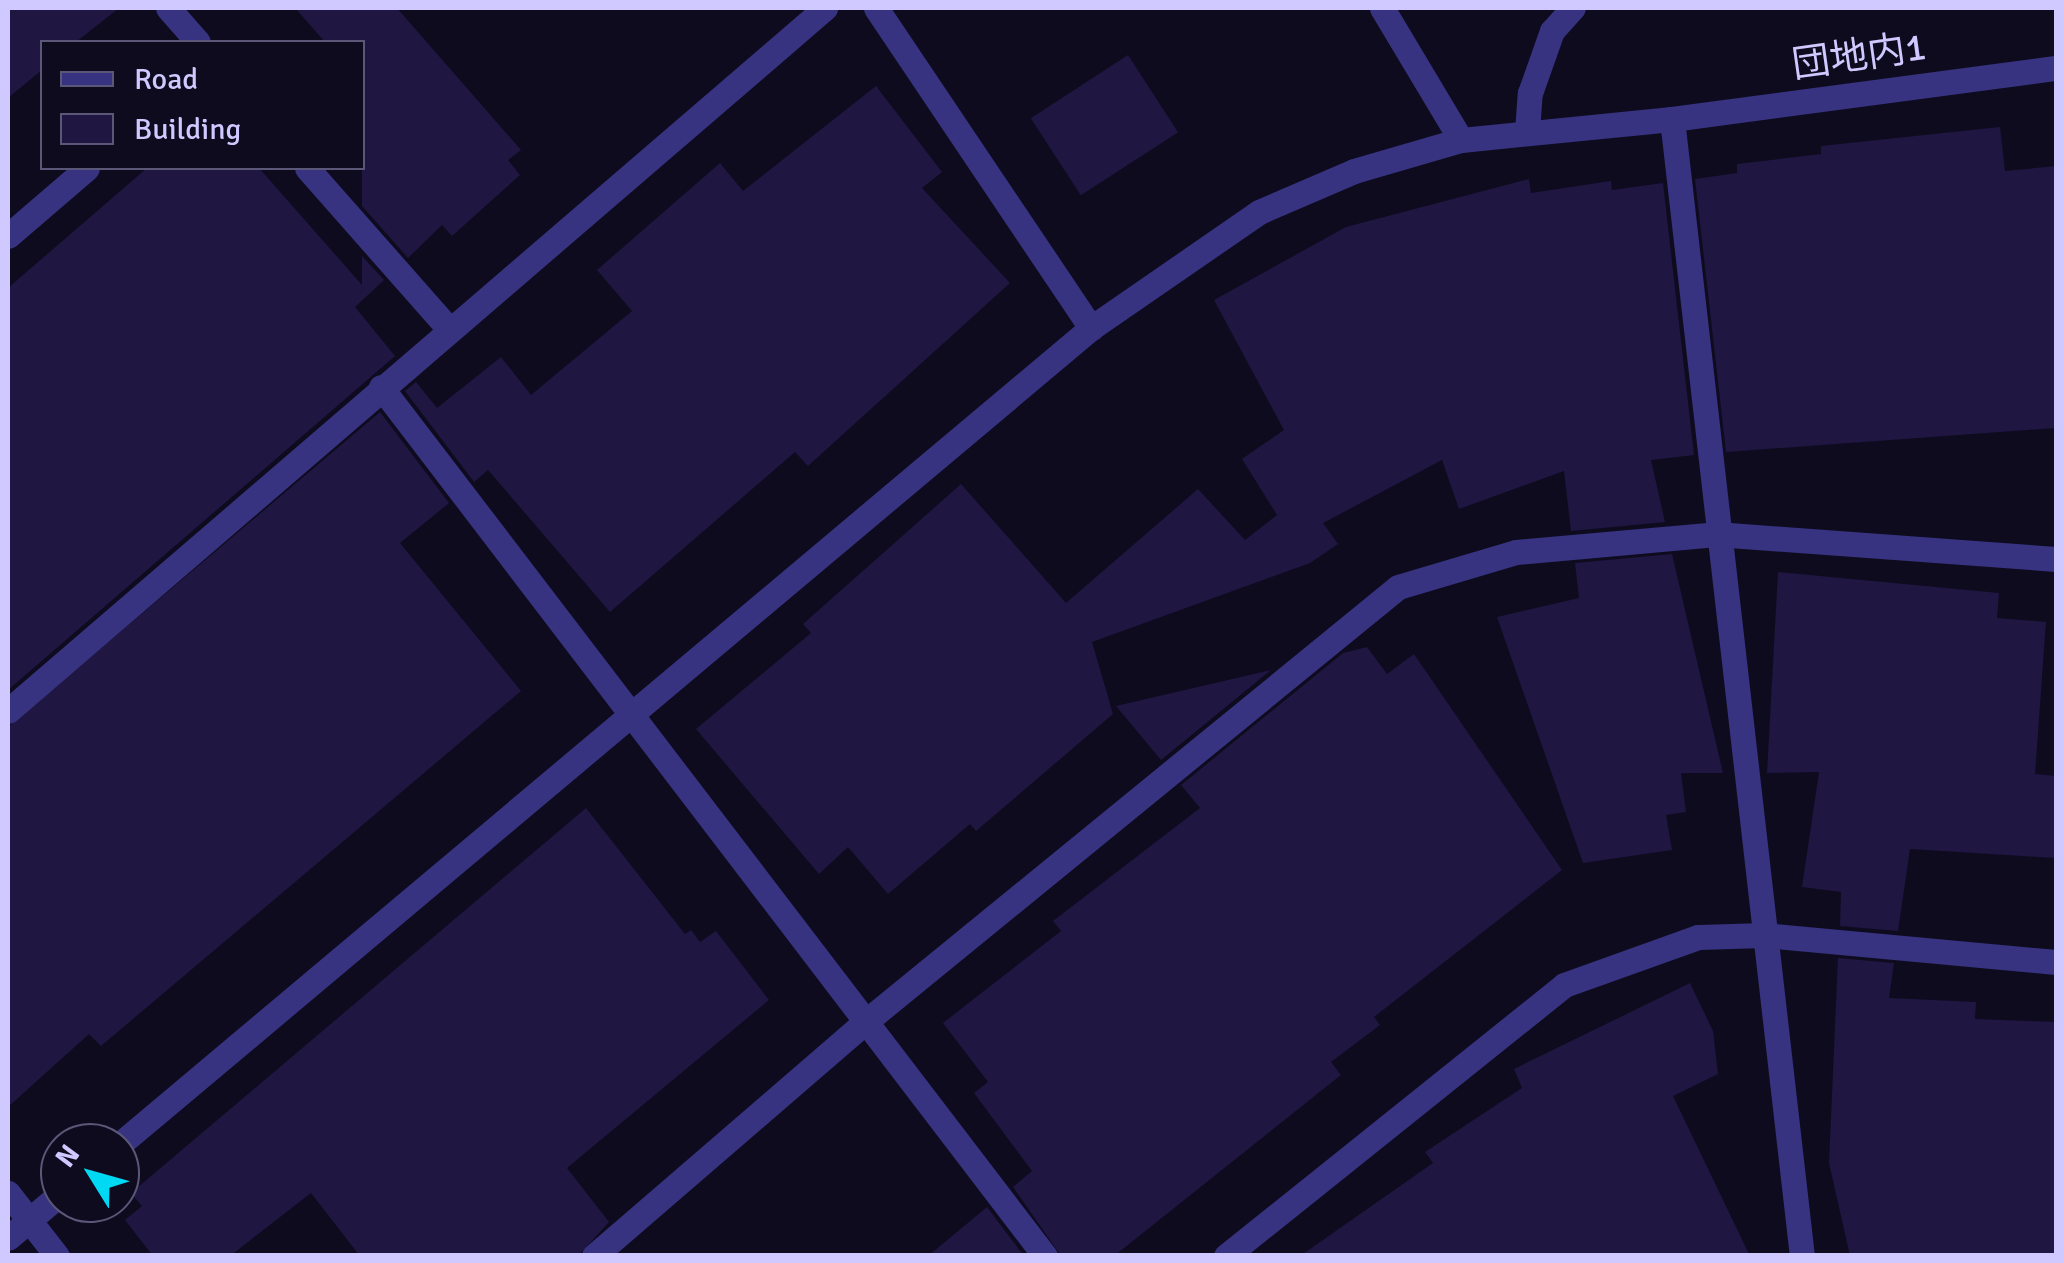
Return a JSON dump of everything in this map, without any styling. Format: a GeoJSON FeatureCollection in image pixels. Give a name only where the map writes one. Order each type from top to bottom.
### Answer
{"type":"FeatureCollection","features":[{"type":"Feature","properties":{"kind":"street"},"geometry":{"type":"LineString","coordinates":[[168,8],[196,40]]}},
{"type":"Feature","properties":{"kind":"street"},"geometry":{"type":"LineString","coordinates":[[8,711],[449,328],[826,8]]}},
{"type":"Feature","properties":{"kind":"street"},"geometry":{"type":"LineString","coordinates":[[876,8],[1091,328]]}},
{"type":"Feature","properties":{"kind":"street"},"geometry":{"type":"LineString","coordinates":[[1382,8],[1461,140]]}},
{"type":"Feature","properties":{"kind":"street"},"geometry":{"type":"LineString","coordinates":[[1528,132],[1530,93],[1546,47],[1573,8]]}},
{"type":"Feature","properties":{"kind":"street","name":"団地内1"},"geometry":{"type":"LineString","coordinates":[[140,1127],[1091,328],[1259,212],[1354,172],[1461,140],[1672,119],[2056,68]]}},
{"type":"Feature","properties":{"kind":"street"},"geometry":{"type":"LineString","coordinates":[[1672,119],[1716,534],[1802,1256]]}},
{"type":"Feature","properties":{"kind":"street"},"geometry":{"type":"LineString","coordinates":[[8,236],[86,170]]}},
{"type":"Feature","properties":{"kind":"street"},"geometry":{"type":"LineString","coordinates":[[310,170],[449,328]]}},
{"type":"Feature","properties":{"kind":"street"},"geometry":{"type":"LineString","coordinates":[[381,387],[1045,1256]]}},
{"type":"Feature","properties":{"kind":"street"},"geometry":{"type":"LineString","coordinates":[[594,1256],[864,1023],[1398,587],[1516,552],[1716,534],[2056,560]]}},
{"type":"Feature","properties":{"kind":"street"},"geometry":{"type":"LineString","coordinates":[[1226,1256],[1564,985],[1698,937],[1764,935],[2056,962]]}},
{"type":"Feature","properties":{"kind":"street"},"geometry":{"type":"LineString","coordinates":[[8,1193],[57,1256]]}},
{"type":"Feature","properties":{"kind":"street"},"geometry":{"type":"LineString","coordinates":[[8,1238],[40,1211]]}},
{"type":"Feature","properties":{"kind":"building"},"geometry":{"type":"Polygon","coordinates":[[[8,8],[119,8],[79,40],[40,40],[40,72],[8,98],[8,8]]]}},
{"type":"Feature","properties":{"kind":"building"},"geometry":{"type":"Polygon","coordinates":[[[295,8],[397,8],[521,150],[508,160],[520,175],[452,236],[442,225],[408,258],[362,206],[365,40],[323,40],[295,8]]]}},
{"type":"Feature","properties":{"kind":"building"},"geometry":{"type":"Polygon","coordinates":[[[1128,55],[1178,132],[1081,195],[1031,118],[1128,55]]]}},
{"type":"Feature","properties":{"kind":"building"},"geometry":{"type":"Polygon","coordinates":[[[876,86],[942,172],[922,188],[1010,283],[808,466],[795,452],[610,612],[488,470],[474,482],[405,391],[416,382],[437,408],[501,357],[531,395],[632,311],[597,270],[720,163],[743,191],[876,86]]]}},
{"type":"Feature","properties":{"kind":"building"},"geometry":{"type":"Polygon","coordinates":[[[2000,127],[2005,171],[2056,166],[2056,428],[1726,452],[1695,179],[1737,173],[1737,164],[1821,154],[1821,146],[2000,127]]]}},
{"type":"Feature","properties":{"kind":"building"},"geometry":{"type":"Polygon","coordinates":[[[145,170],[261,170],[362,285],[362,256],[384,280],[355,307],[395,356],[8,690],[8,288],[145,170]]]}},
{"type":"Feature","properties":{"kind":"building"},"geometry":{"type":"Polygon","coordinates":[[[1529,179],[1531,193],[1611,181],[1612,190],[1663,183],[1694,455],[1651,460],[1665,522],[1571,531],[1564,471],[1459,509],[1442,460],[1323,523],[1338,544],[1310,563],[1092,642],[1113,714],[976,831],[970,824],[888,894],[848,847],[819,874],[696,729],[811,633],[803,624],[961,484],[1066,603],[1198,489],[1245,540],[1277,515],[1242,459],[1284,430],[1214,300],[1346,227],[1529,179]]]}},
{"type":"Feature","properties":{"kind":"building"},"geometry":{"type":"Polygon","coordinates":[[[380,412],[449,503],[400,543],[521,691],[101,1046],[89,1034],[8,1107],[8,727],[380,412]]]}},
{"type":"Feature","properties":{"kind":"building"},"geometry":{"type":"Polygon","coordinates":[[[1672,554],[1723,773],[1681,773],[1686,812],[1666,815],[1672,850],[1583,863],[1497,617],[1579,598],[1575,563],[1672,554]]]}},
{"type":"Feature","properties":{"kind":"building"},"geometry":{"type":"Polygon","coordinates":[[[1778,572],[1999,593],[1997,618],[2046,622],[2035,774],[2056,776],[2056,858],[1910,849],[1898,931],[1840,926],[1841,892],[1802,887],[1819,772],[1767,773],[1778,572]]]}},
{"type":"Feature","properties":{"kind":"building"},"geometry":{"type":"Polygon","coordinates":[[[1367,647],[1387,674],[1414,654],[1562,870],[1374,1017],[1380,1025],[1331,1062],[1341,1075],[1114,1256],[1061,1256],[1013,1187],[1032,1171],[974,1093],[988,1082],[943,1023],[1061,931],[1053,921],[1200,808],[1181,785],[1343,653],[1367,647]]]}},
{"type":"Feature","properties":{"kind":"building"},"geometry":{"type":"Polygon","coordinates":[[[1271,670],[1161,760],[1116,706],[1271,670]]]}},
{"type":"Feature","properties":{"kind":"building"},"geometry":{"type":"Polygon","coordinates":[[[586,808],[685,934],[691,930],[700,942],[716,931],[769,1000],[567,1168],[609,1222],[578,1256],[360,1256],[311,1193],[230,1256],[153,1256],[127,1223],[140,1223],[140,1185],[586,808]]]}},
{"type":"Feature","properties":{"kind":"building"},"geometry":{"type":"Polygon","coordinates":[[[1838,958],[1894,963],[1889,998],[1976,1002],[1975,1019],[2056,1022],[2056,1256],[1850,1256],[1829,1163],[1838,958]]]}},
{"type":"Feature","properties":{"kind":"building"},"geometry":{"type":"Polygon","coordinates":[[[1690,983],[1713,1031],[1718,1074],[1673,1096],[1750,1256],[1300,1256],[1433,1163],[1425,1152],[1522,1088],[1514,1069],[1690,983]]]}},
{"type":"Feature","properties":{"kind":"building"},"geometry":{"type":"Polygon","coordinates":[[[987,1207],[1024,1256],[928,1256],[987,1207]]]}}]}
